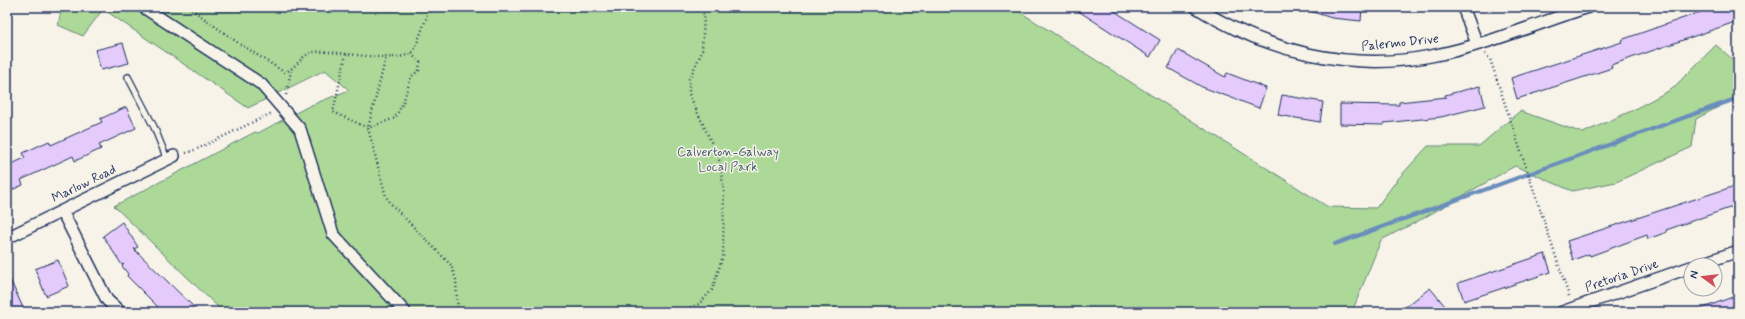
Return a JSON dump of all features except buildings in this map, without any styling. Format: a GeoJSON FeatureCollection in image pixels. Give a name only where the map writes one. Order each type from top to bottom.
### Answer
{"type":"FeatureCollection","features":[{"type":"Feature","properties":{"kind":"street"},"geometry":{"type":"LineString","coordinates":[[143,7],[261,84],[300,129],[333,234],[405,312]]}},
{"type":"Feature","properties":{"kind":"street","name":"Palermo Drive"},"geometry":{"type":"LineString","coordinates":[[1196,7],[1210,16],[1265,42],[1322,58],[1367,63],[1430,56],[1477,44],[1588,7]]}},
{"type":"Feature","properties":{"kind":"street"},"geometry":{"type":"LineString","coordinates":[[1463,7],[1477,44]]}},
{"type":"Feature","properties":{"kind":"street","name":"Marlow Road"},"geometry":{"type":"LineString","coordinates":[[7,238],[170,158]]}},
{"type":"Feature","properties":{"kind":"street"},"geometry":{"type":"LineString","coordinates":[[62,211],[107,300],[120,312]]}},
{"type":"Feature","properties":{"kind":"street"},"geometry":{"type":"LineString","coordinates":[[1721,257],[1738,251]]}},
{"type":"Feature","properties":{"kind":"street","name":"Pretoria Drive"},"geometry":{"type":"LineString","coordinates":[[1568,310],[1683,271]]}},
{"type":"Feature","properties":{"kind":"lane"},"geometry":{"type":"LineString","coordinates":[[128,77],[170,158]]}},
{"type":"Feature","properties":{"kind":"path"},"geometry":{"type":"LineString","coordinates":[[188,7],[237,42],[284,72],[291,70]]}},
{"type":"Feature","properties":{"kind":"path"},"geometry":{"type":"LineString","coordinates":[[170,158],[197,149],[273,112],[286,95],[291,70],[302,58],[313,52],[386,57],[411,54],[414,51],[428,14],[435,7]]}},
{"type":"Feature","properties":{"kind":"path"},"geometry":{"type":"LineString","coordinates":[[679,312],[699,304],[712,290],[723,256],[724,191],[719,159],[689,94],[689,79],[702,52],[704,16],[701,7]]}},
{"type":"Feature","properties":{"kind":"path"},"geometry":{"type":"LineString","coordinates":[[1477,44],[1490,59],[1531,184],[1568,310]]}},
{"type":"Feature","properties":{"kind":"path"},"geometry":{"type":"LineString","coordinates":[[346,54],[333,112],[368,128],[395,118],[403,103],[411,78],[419,70],[420,62],[411,54]]}},
{"type":"Feature","properties":{"kind":"path"},"geometry":{"type":"LineString","coordinates":[[386,57],[368,128],[386,197],[451,265],[456,280],[459,312]]}},
{"type":"Feature","properties":{"kind":"green space","name":"Calverton-Galway Local Park"},"geometry":{"type":"Polygon","coordinates":[[[62,7],[1012,7],[1328,207],[1376,208],[1397,180],[1428,146],[1479,146],[1520,111],[1583,133],[1631,111],[1672,89],[1716,45],[1738,64],[1738,99],[1735,98],[1696,119],[1692,147],[1616,182],[1572,191],[1515,166],[1420,220],[1381,240],[1352,312],[223,312],[114,206],[255,132],[258,133],[309,106],[349,90],[325,70],[248,108],[103,9],[83,36],[58,25],[62,7]]]}},
{"type":"Feature","properties":{"kind":"waterway"},"geometry":{"type":"LineString","coordinates":[[1335,244],[1738,98]]}}]}
